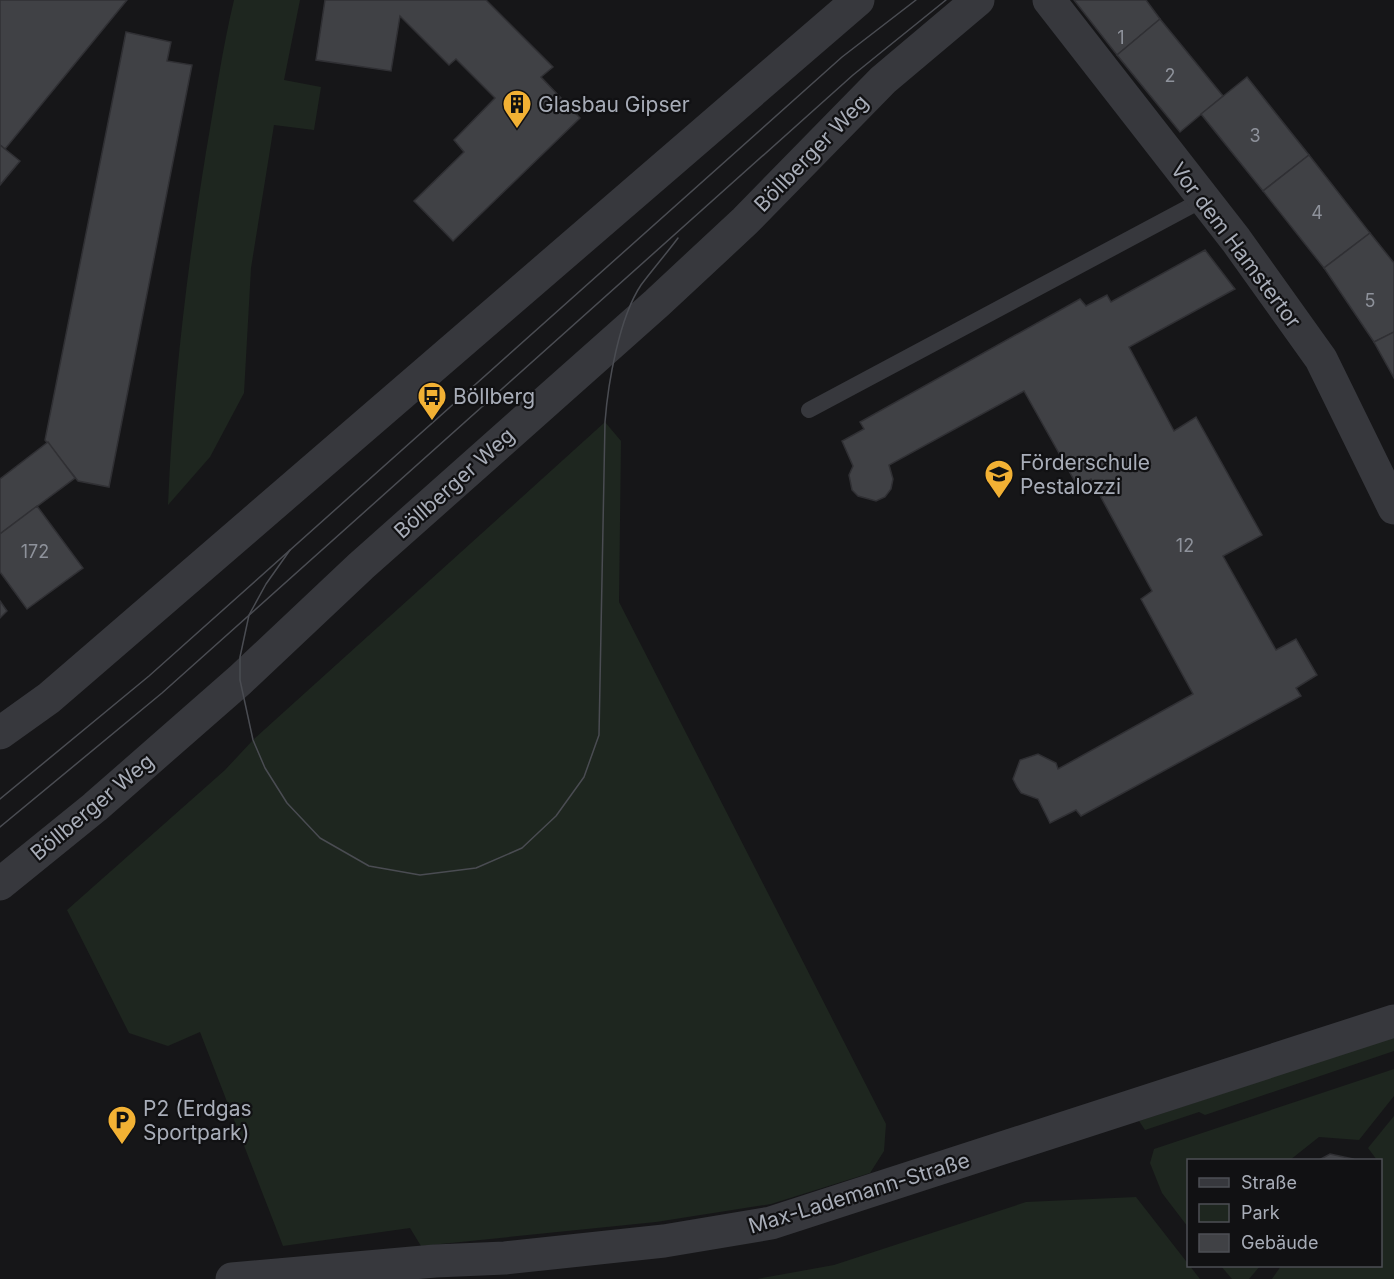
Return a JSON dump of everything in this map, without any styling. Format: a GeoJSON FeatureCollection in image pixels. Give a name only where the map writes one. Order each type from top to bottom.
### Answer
{"type":"FeatureCollection","features":[{"type":"Feature","properties":{"kind":"street"},"geometry":{"type":"LineString","coordinates":[[0,733],[49,698],[858,0]]}},
{"type":"Feature","properties":{"kind":"street","name":"Böllberger Weg"},"geometry":{"type":"LineString","coordinates":[[0,884],[95,807],[240,680],[361,566],[657,303],[745,220],[883,80],[978,0]]}},
{"type":"Feature","properties":{"kind":"street","name":"Vor dem Hamstertor"},"geometry":{"type":"LineString","coordinates":[[1049,0],[1204,199],[1321,359],[1394,508]]}},
{"type":"Feature","properties":{"kind":"street","name":"Max-Lademann-Straße"},"geometry":{"type":"LineString","coordinates":[[251,1279],[562,1252],[664,1241],[771,1223],[1394,1021]]}},
{"type":"Feature","properties":{"kind":"lane"},"geometry":{"type":"LineString","coordinates":[[809,410],[1204,199]]}},
{"type":"Feature","properties":{"kind":"green space"},"geometry":{"type":"Polygon","coordinates":[[[234,0],[300,0],[284,80],[321,87],[314,130],[274,125],[251,268],[244,393],[210,457],[168,505],[173,417],[187,284],[206,152],[234,0]]]}},
{"type":"Feature","properties":{"kind":"green space"},"geometry":{"type":"Polygon","coordinates":[[[605,422],[621,441],[619,602],[886,1124],[884,1151],[870,1173],[771,1204],[656,1222],[421,1246],[410,1228],[283,1246],[200,1032],[168,1046],[129,1033],[67,910],[225,770],[253,740],[605,422]]]}},
{"type":"Feature","properties":{"kind":"green space"},"geometry":{"type":"Polygon","coordinates":[[[1394,1037],[1394,1051],[1205,1115],[1199,1112],[1145,1130],[1139,1121],[1394,1037]]]}},
{"type":"Feature","properties":{"kind":"green space"},"geometry":{"type":"Polygon","coordinates":[[[1394,1069],[1394,1096],[1359,1140],[1319,1137],[1291,1159],[1187,1159],[1187,1226],[1162,1193],[1150,1163],[1154,1149],[1394,1069]]]}},
{"type":"Feature","properties":{"kind":"green space"},"geometry":{"type":"Polygon","coordinates":[[[1394,1116],[1394,1279],[1272,1279],[1280,1267],[1382,1267],[1382,1159],[1376,1159],[1368,1148],[1394,1116]]]}},
{"type":"Feature","properties":{"kind":"green space"},"geometry":{"type":"Polygon","coordinates":[[[1136,1197],[1187,1262],[1187,1267],[1191,1267],[1200,1279],[757,1279],[834,1265],[1026,1202],[1136,1197]]]}},
{"type":"Feature","properties":{"kind":"green space"},"geometry":{"type":"Polygon","coordinates":[[[1222,1267],[1259,1267],[1249,1279],[1232,1279],[1222,1267]]]}},
{"type":"Feature","properties":{"kind":"building"},"geometry":{"type":"Polygon","coordinates":[[[0,0],[127,0],[5,149],[0,145],[0,0]]]}},
{"type":"Feature","properties":{"kind":"building","name":"Glasbau Gipser"},"geometry":{"type":"Polygon","coordinates":[[[325,0],[486,0],[553,67],[541,77],[580,118],[453,241],[414,201],[464,152],[454,140],[495,98],[456,59],[449,65],[400,16],[391,71],[316,60],[325,0]]]}},
{"type":"Feature","properties":{"kind":"building"},"geometry":{"type":"Polygon","coordinates":[[[1074,0],[1146,0],[1160,19],[1117,55],[1074,0]]]}},
{"type":"Feature","properties":{"kind":"building"},"geometry":{"type":"Polygon","coordinates":[[[1160,19],[1223,96],[1180,132],[1117,55],[1160,19]]]}},
{"type":"Feature","properties":{"kind":"building"},"geometry":{"type":"Polygon","coordinates":[[[126,32],[171,42],[167,61],[192,65],[109,487],[78,481],[45,440],[126,32]]]}},
{"type":"Feature","properties":{"kind":"building"},"geometry":{"type":"Polygon","coordinates":[[[1247,77],[1309,155],[1263,191],[1201,114],[1247,77]]]}},
{"type":"Feature","properties":{"kind":"building"},"geometry":{"type":"Polygon","coordinates":[[[0,145],[20,161],[0,185],[0,145]]]}},
{"type":"Feature","properties":{"kind":"building"},"geometry":{"type":"Polygon","coordinates":[[[1309,155],[1370,233],[1324,268],[1263,191],[1309,155]]]}},
{"type":"Feature","properties":{"kind":"building"},"geometry":{"type":"Polygon","coordinates":[[[1370,233],[1394,263],[1394,332],[1374,342],[1324,268],[1370,233]]]}},
{"type":"Feature","properties":{"kind":"building"},"geometry":{"type":"Polygon","coordinates":[[[1205,250],[1235,289],[1129,347],[1174,431],[1196,417],[1262,535],[1223,556],[1276,650],[1296,639],[1317,675],[1296,688],[1301,696],[1081,816],[1076,810],[1050,823],[1038,799],[1021,793],[1013,779],[1020,760],[1038,754],[1056,763],[1058,769],[1193,694],[1141,599],[1152,591],[1091,479],[1078,487],[1024,391],[889,465],[893,479],[891,489],[885,497],[876,501],[858,496],[852,490],[849,475],[853,466],[842,441],[864,429],[860,422],[1080,299],[1086,306],[1107,295],[1111,302],[1205,250]]]}},
{"type":"Feature","properties":{"kind":"building"},"geometry":{"type":"Polygon","coordinates":[[[1394,332],[1394,378],[1374,342],[1394,332]]]}},
{"type":"Feature","properties":{"kind":"building"},"geometry":{"type":"Polygon","coordinates":[[[48,442],[75,478],[0,534],[0,479],[48,442]]]}},
{"type":"Feature","properties":{"kind":"building"},"geometry":{"type":"Polygon","coordinates":[[[37,506],[83,568],[27,609],[0,572],[0,534],[37,506]]]}},
{"type":"Feature","properties":{"kind":"building"},"geometry":{"type":"Polygon","coordinates":[[[0,601],[7,611],[0,618],[0,601]]]}},
{"type":"Feature","properties":{"kind":"building"},"geometry":{"type":"Polygon","coordinates":[[[1330,1154],[1353,1159],[1321,1159],[1330,1154]]]}},
{"type":"Feature","properties":{"kind":"tram line"},"geometry":{"type":"LineString","coordinates":[[0,799],[149,676],[842,57],[916,0]]}},
{"type":"Feature","properties":{"kind":"tram line"},"geometry":{"type":"LineString","coordinates":[[0,827],[162,693],[853,75],[946,0]]}},
{"type":"Feature","properties":{"kind":"tram line"},"geometry":{"type":"LineString","coordinates":[[290,550],[266,584],[249,615],[240,657],[240,680],[253,740],[265,768],[287,803],[320,838],[369,866],[420,875],[476,868],[522,848],[556,816],[584,777],[599,735],[605,422],[609,389],[616,351],[633,299],[641,285],[678,238]]}},
{"type":"Feature","properties":{"kind":"place","name":"Glasbau Gipser"},"geometry":{"type":"Point","coordinates":[517,130]}},
{"type":"Feature","properties":{"kind":"place","name":"Böllberg"},"geometry":{"type":"Point","coordinates":[432,422]}},
{"type":"Feature","properties":{"kind":"place","name":"Förderschule Pestalozzi"},"geometry":{"type":"Point","coordinates":[999,500]}},
{"type":"Feature","properties":{"kind":"place","name":"P2 (Erdgas Sportpark)"},"geometry":{"type":"Point","coordinates":[122,1146]}}]}
